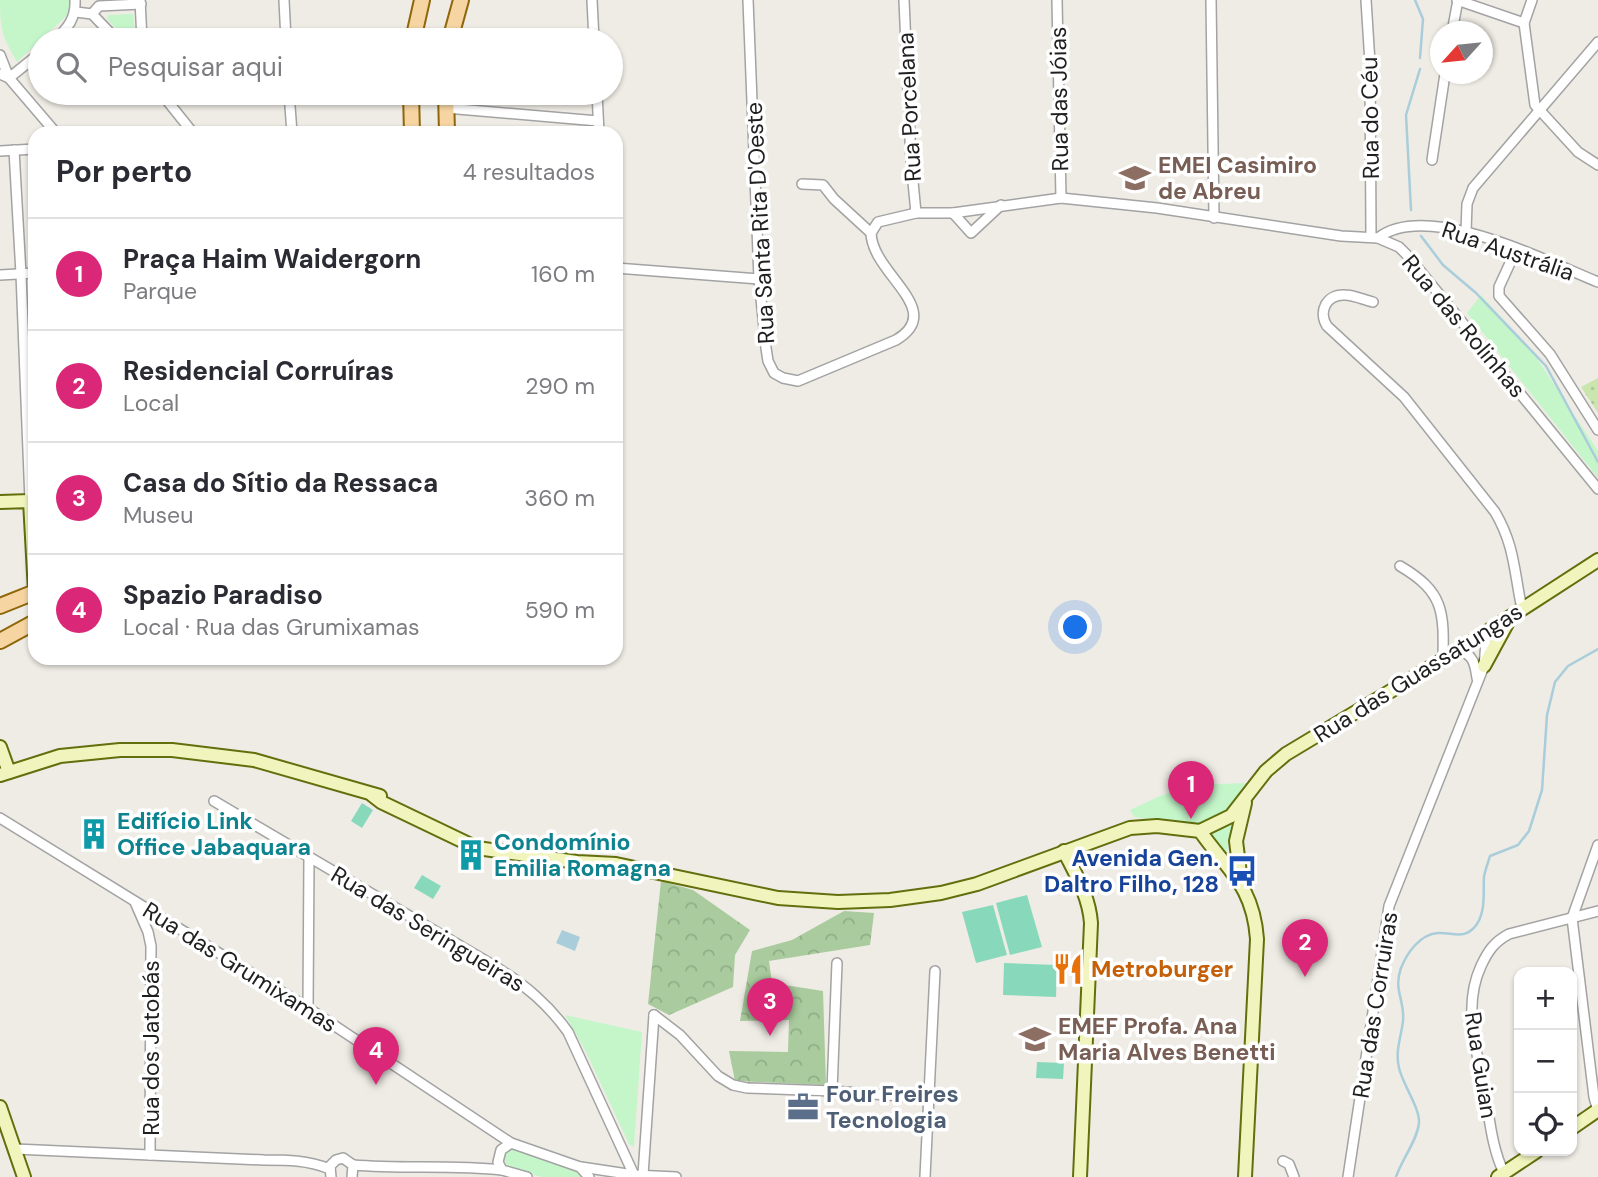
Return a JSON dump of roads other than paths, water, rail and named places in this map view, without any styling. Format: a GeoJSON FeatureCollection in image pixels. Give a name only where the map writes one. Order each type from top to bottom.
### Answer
{"type":"FeatureCollection","features":[{"type":"Feature","properties":{"kind":"main road"},"geometry":{"type":"LineString","coordinates":[[416,28],[422,0]]}},
{"type":"Feature","properties":{"kind":"main road"},"geometry":{"type":"LineString","coordinates":[[453,28],[461,0]]}},
{"type":"Feature","properties":{"kind":"main road"},"geometry":{"type":"LineString","coordinates":[[411,105],[412,126]]}},
{"type":"Feature","properties":{"kind":"main road"},"geometry":{"type":"LineString","coordinates":[[446,108],[447,126]]}},
{"type":"Feature","properties":{"kind":"main road"},"geometry":{"type":"LineString","coordinates":[[0,606],[28,595]]}},
{"type":"Feature","properties":{"kind":"main road"},"geometry":{"type":"LineString","coordinates":[[0,641],[28,626]]}},
{"type":"Feature","properties":{"kind":"street"},"geometry":{"type":"LineString","coordinates":[[66,28],[76,12],[75,0]]}},
{"type":"Feature","properties":{"kind":"street"},"geometry":{"type":"LineString","coordinates":[[284,0],[285,28]]}},
{"type":"Feature","properties":{"kind":"street"},"geometry":{"type":"LineString","coordinates":[[592,0],[593,28]]}},
{"type":"Feature","properties":{"kind":"street","name":"Rua Santa Rita D'Oeste"},"geometry":{"type":"LineString","coordinates":[[748,0],[759,279],[768,361],[774,373],[798,381],[896,340],[909,331],[913,324],[914,308],[872,246],[871,233]]}},
{"type":"Feature","properties":{"kind":"street","name":"Rua Porcelana"},"geometry":{"type":"LineString","coordinates":[[904,0],[916,213]]}},
{"type":"Feature","properties":{"kind":"street","name":"Rua das Jóias"},"geometry":{"type":"LineString","coordinates":[[1057,0],[1061,198]]}},
{"type":"Feature","properties":{"kind":"street"},"geometry":{"type":"LineString","coordinates":[[1211,0],[1214,218]]}},
{"type":"Feature","properties":{"kind":"street","name":"Rua do Céu"},"geometry":{"type":"LineString","coordinates":[[1366,0],[1375,237]]}},
{"type":"Feature","properties":{"kind":"street"},"geometry":{"type":"LineString","coordinates":[[1454,21],[1457,0],[1524,23]]}},
{"type":"Feature","properties":{"kind":"street"},"geometry":{"type":"LineString","coordinates":[[1532,0],[1524,23],[1532,96],[1538,110],[1578,152],[1598,166]]}},
{"type":"Feature","properties":{"kind":"street"},"geometry":{"type":"LineString","coordinates":[[92,15],[99,6],[141,2],[142,28]]}},
{"type":"Feature","properties":{"kind":"street"},"geometry":{"type":"LineString","coordinates":[[76,12],[92,15],[105,28]]}},
{"type":"Feature","properties":{"kind":"street"},"geometry":{"type":"LineString","coordinates":[[1465,232],[1467,204],[1473,188],[1598,42]]}},
{"type":"Feature","properties":{"kind":"street"},"geometry":{"type":"LineString","coordinates":[[0,55],[5,76],[28,102]]}},
{"type":"Feature","properties":{"kind":"street"},"geometry":{"type":"LineString","coordinates":[[5,76],[28,60]]}},
{"type":"Feature","properties":{"kind":"street"},"geometry":{"type":"LineString","coordinates":[[1433,160],[1444,84]]}},
{"type":"Feature","properties":{"kind":"street"},"geometry":{"type":"LineString","coordinates":[[31,105],[50,126]]}},
{"type":"Feature","properties":{"kind":"street"},"geometry":{"type":"LineString","coordinates":[[171,105],[187,126]]}},
{"type":"Feature","properties":{"kind":"street"},"geometry":{"type":"LineString","coordinates":[[290,105],[291,126]]}},
{"type":"Feature","properties":{"kind":"street"},"geometry":{"type":"LineString","coordinates":[[597,105],[598,126]]}},
{"type":"Feature","properties":{"kind":"street"},"geometry":{"type":"LineString","coordinates":[[446,108],[598,121]]}},
{"type":"Feature","properties":{"kind":"street"},"geometry":{"type":"LineString","coordinates":[[0,150],[28,149]]}},
{"type":"Feature","properties":{"kind":"street"},"geometry":{"type":"LineString","coordinates":[[14,150],[28,418]]}},
{"type":"Feature","properties":{"kind":"street"},"geometry":{"type":"LineString","coordinates":[[802,184],[823,185],[834,199],[871,233]]}},
{"type":"Feature","properties":{"kind":"street","name":"Rua das Rolinhas"},"geometry":{"type":"LineString","coordinates":[[871,233],[878,222],[916,213],[953,213],[1061,198],[1157,208],[1340,236],[1375,237],[1399,247],[1408,256],[1598,489]]}},
{"type":"Feature","properties":{"kind":"street"},"geometry":{"type":"LineString","coordinates":[[953,213],[971,233],[1001,205]]}},
{"type":"Feature","properties":{"kind":"street","name":"Rua Austrália"},"geometry":{"type":"LineString","coordinates":[[1375,237],[1394,228],[1425,224],[1465,232],[1598,282]]}},
{"type":"Feature","properties":{"kind":"street"},"geometry":{"type":"LineString","coordinates":[[1516,250],[1499,287],[1499,296],[1550,354],[1598,430]]}},
{"type":"Feature","properties":{"kind":"street"},"geometry":{"type":"LineString","coordinates":[[623,269],[759,279]]}},
{"type":"Feature","properties":{"kind":"street"},"geometry":{"type":"LineString","coordinates":[[0,275],[28,274]]}},
{"type":"Feature","properties":{"kind":"street"},"geometry":{"type":"LineString","coordinates":[[1373,302],[1338,295],[1325,304],[1322,312],[1327,327],[1404,397],[1495,512],[1507,533],[1513,552],[1516,612],[1484,666]]}},
{"type":"Feature","properties":{"kind":"street"},"geometry":{"type":"LineString","coordinates":[[0,502],[28,501]]}},
{"type":"Feature","properties":{"kind":"street","name":"Rua das Guassatungas"},"geometry":{"type":"LineString","coordinates":[[1200,831],[1231,816],[1266,771],[1286,754],[1460,650],[1598,560]]}},
{"type":"Feature","properties":{"kind":"street"},"geometry":{"type":"LineString","coordinates":[[1400,566],[1420,578],[1431,589],[1440,607],[1444,627],[1443,660]]}},
{"type":"Feature","properties":{"kind":"street","name":"Rua das Corruiras"},"geometry":{"type":"LineString","coordinates":[[1348,1177],[1389,906],[1484,666],[1487,631]]}},
{"type":"Feature","properties":{"kind":"street"},"geometry":{"type":"LineString","coordinates":[[1460,650],[1468,653],[1475,663],[1478,680]]}},
{"type":"Feature","properties":{"kind":"street"},"geometry":{"type":"LineString","coordinates":[[0,747],[5,774],[60,757],[120,750],[172,750],[254,760],[372,794],[381,803],[479,841],[486,847],[560,860],[616,864],[778,898],[838,902],[890,901],[942,893],[977,884],[1130,828],[1157,826],[1200,831],[1241,881]]}},
{"type":"Feature","properties":{"kind":"street"},"geometry":{"type":"LineString","coordinates":[[1245,1177],[1257,939],[1256,921],[1241,881],[1236,841],[1238,823],[1247,796]]}},
{"type":"Feature","properties":{"kind":"street","name":"Rua das Seringueiras"},"geometry":{"type":"LineString","coordinates":[[214,801],[504,971],[539,997],[568,1032],[630,1175]]}},
{"type":"Feature","properties":{"kind":"street","name":"Rua das Grumixamas"},"geometry":{"type":"LineString","coordinates":[[0,818],[309,1007],[511,1143],[580,1167],[630,1175],[676,1177]]}},
{"type":"Feature","properties":{"kind":"street"},"geometry":{"type":"LineString","coordinates":[[1577,1125],[1598,1111],[1572,918],[1598,845]]}},
{"type":"Feature","properties":{"kind":"street"},"geometry":{"type":"LineString","coordinates":[[1064,851],[1082,883],[1091,923],[1080,1177]]}},
{"type":"Feature","properties":{"kind":"street"},"geometry":{"type":"LineString","coordinates":[[309,857],[309,1007]]}},
{"type":"Feature","properties":{"kind":"street","name":"Rua dos Jatobás"},"geometry":{"type":"LineString","coordinates":[[135,902],[151,946],[150,1155]]}},
{"type":"Feature","properties":{"kind":"street","name":"Rua Guian"},"geometry":{"type":"LineString","coordinates":[[1503,1176],[1495,1148],[1473,1029],[1470,1004],[1474,981],[1497,940],[1509,934],[1598,911]]}},
{"type":"Feature","properties":{"kind":"street"},"geometry":{"type":"LineString","coordinates":[[832,1091],[837,963]]}},
{"type":"Feature","properties":{"kind":"street"},"geometry":{"type":"LineString","coordinates":[[925,1177],[935,971]]}},
{"type":"Feature","properties":{"kind":"street"},"geometry":{"type":"LineString","coordinates":[[630,1175],[654,1014],[680,1035],[718,1076],[733,1085],[928,1098]]}},
{"type":"Feature","properties":{"kind":"street"},"geometry":{"type":"LineString","coordinates":[[0,1107],[2,1122],[24,1177]]}},
{"type":"Feature","properties":{"kind":"street"},"geometry":{"type":"LineString","coordinates":[[500,1166],[501,1150],[511,1143]]}},
{"type":"Feature","properties":{"kind":"street"},"geometry":{"type":"LineString","coordinates":[[15,1149],[295,1160],[314,1163],[330,1173],[333,1162],[339,1158],[347,1160],[353,1172],[386,1168],[500,1166],[527,1177]]}},
{"type":"Feature","properties":{"kind":"street"},"geometry":{"type":"LineString","coordinates":[[1503,1176],[1530,1156]]}},
{"type":"Feature","properties":{"kind":"street"},"geometry":{"type":"LineString","coordinates":[[1283,1161],[1289,1164],[1294,1177]]}},
{"type":"Feature","properties":{"kind":"street"},"geometry":{"type":"LineString","coordinates":[[580,1167],[589,1177]]}},
{"type":"Feature","properties":{"kind":"water"},"geometry":{"type":"Polygon","coordinates":[[[562,930],[580,937],[575,951],[556,943],[562,930]]]}},
{"type":"Feature","properties":{"kind":"waterway"},"geometry":{"type":"LineString","coordinates":[[1415,0],[1423,19],[1420,58]]}},
{"type":"Feature","properties":{"kind":"waterway"},"geometry":{"type":"LineString","coordinates":[[1411,210],[1406,115],[1420,69]]}},
{"type":"Feature","properties":{"kind":"waterway"},"geometry":{"type":"LineString","coordinates":[[1421,236],[1443,265],[1476,293],[1546,366],[1598,462]]}},
{"type":"Feature","properties":{"kind":"waterway"},"geometry":{"type":"LineString","coordinates":[[1396,1177],[1419,1123],[1417,1110],[1398,1062],[1403,1021],[1398,983],[1401,968],[1407,956],[1425,937],[1438,933],[1463,934],[1477,924],[1483,907],[1484,877],[1490,856],[1518,845],[1529,831],[1542,790],[1547,715],[1555,682],[1568,666],[1598,649]]}},
{"type":"Feature","properties":{"kind":"place","name":"EMEI Casimiro de Abreu"},"geometry":{"type":"Point","coordinates":[1135,178]}},
{"type":"Feature","properties":{"kind":"place","name":"Praça Haim Waidergorn"},"geometry":{"type":"Point","coordinates":[1191,819]}},
{"type":"Feature","properties":{"kind":"place","name":"Edifício Link Office Jabaquara"},"geometry":{"type":"Point","coordinates":[94,834]}},
{"type":"Feature","properties":{"kind":"place","name":"Condomínio Emilia Romagna"},"geometry":{"type":"Point","coordinates":[471,855]}},
{"type":"Feature","properties":{"kind":"place","name":"Avenida Gen. Daltro Filho, 128"},"geometry":{"type":"Point","coordinates":[1242,871]}},
{"type":"Feature","properties":{"kind":"place","name":"Metroburger"},"geometry":{"type":"Point","coordinates":[1068,969]}},
{"type":"Feature","properties":{"kind":"place","name":"Residencial Corruíras"},"geometry":{"type":"Point","coordinates":[1305,977]}},
{"type":"Feature","properties":{"kind":"place","name":"Casa do Sítio da Ressaca"},"geometry":{"type":"Point","coordinates":[770,1036]}},
{"type":"Feature","properties":{"kind":"place","name":"EMEF Profa. Ana Maria Alves Benetti"},"geometry":{"type":"Point","coordinates":[1035,1039]}},
{"type":"Feature","properties":{"kind":"place","name":"Spazio Paradiso"},"geometry":{"type":"Point","coordinates":[376,1085]}},
{"type":"Feature","properties":{"kind":"place","name":"Four Freires Tecnologia"},"geometry":{"type":"Point","coordinates":[803,1107]}}]}
